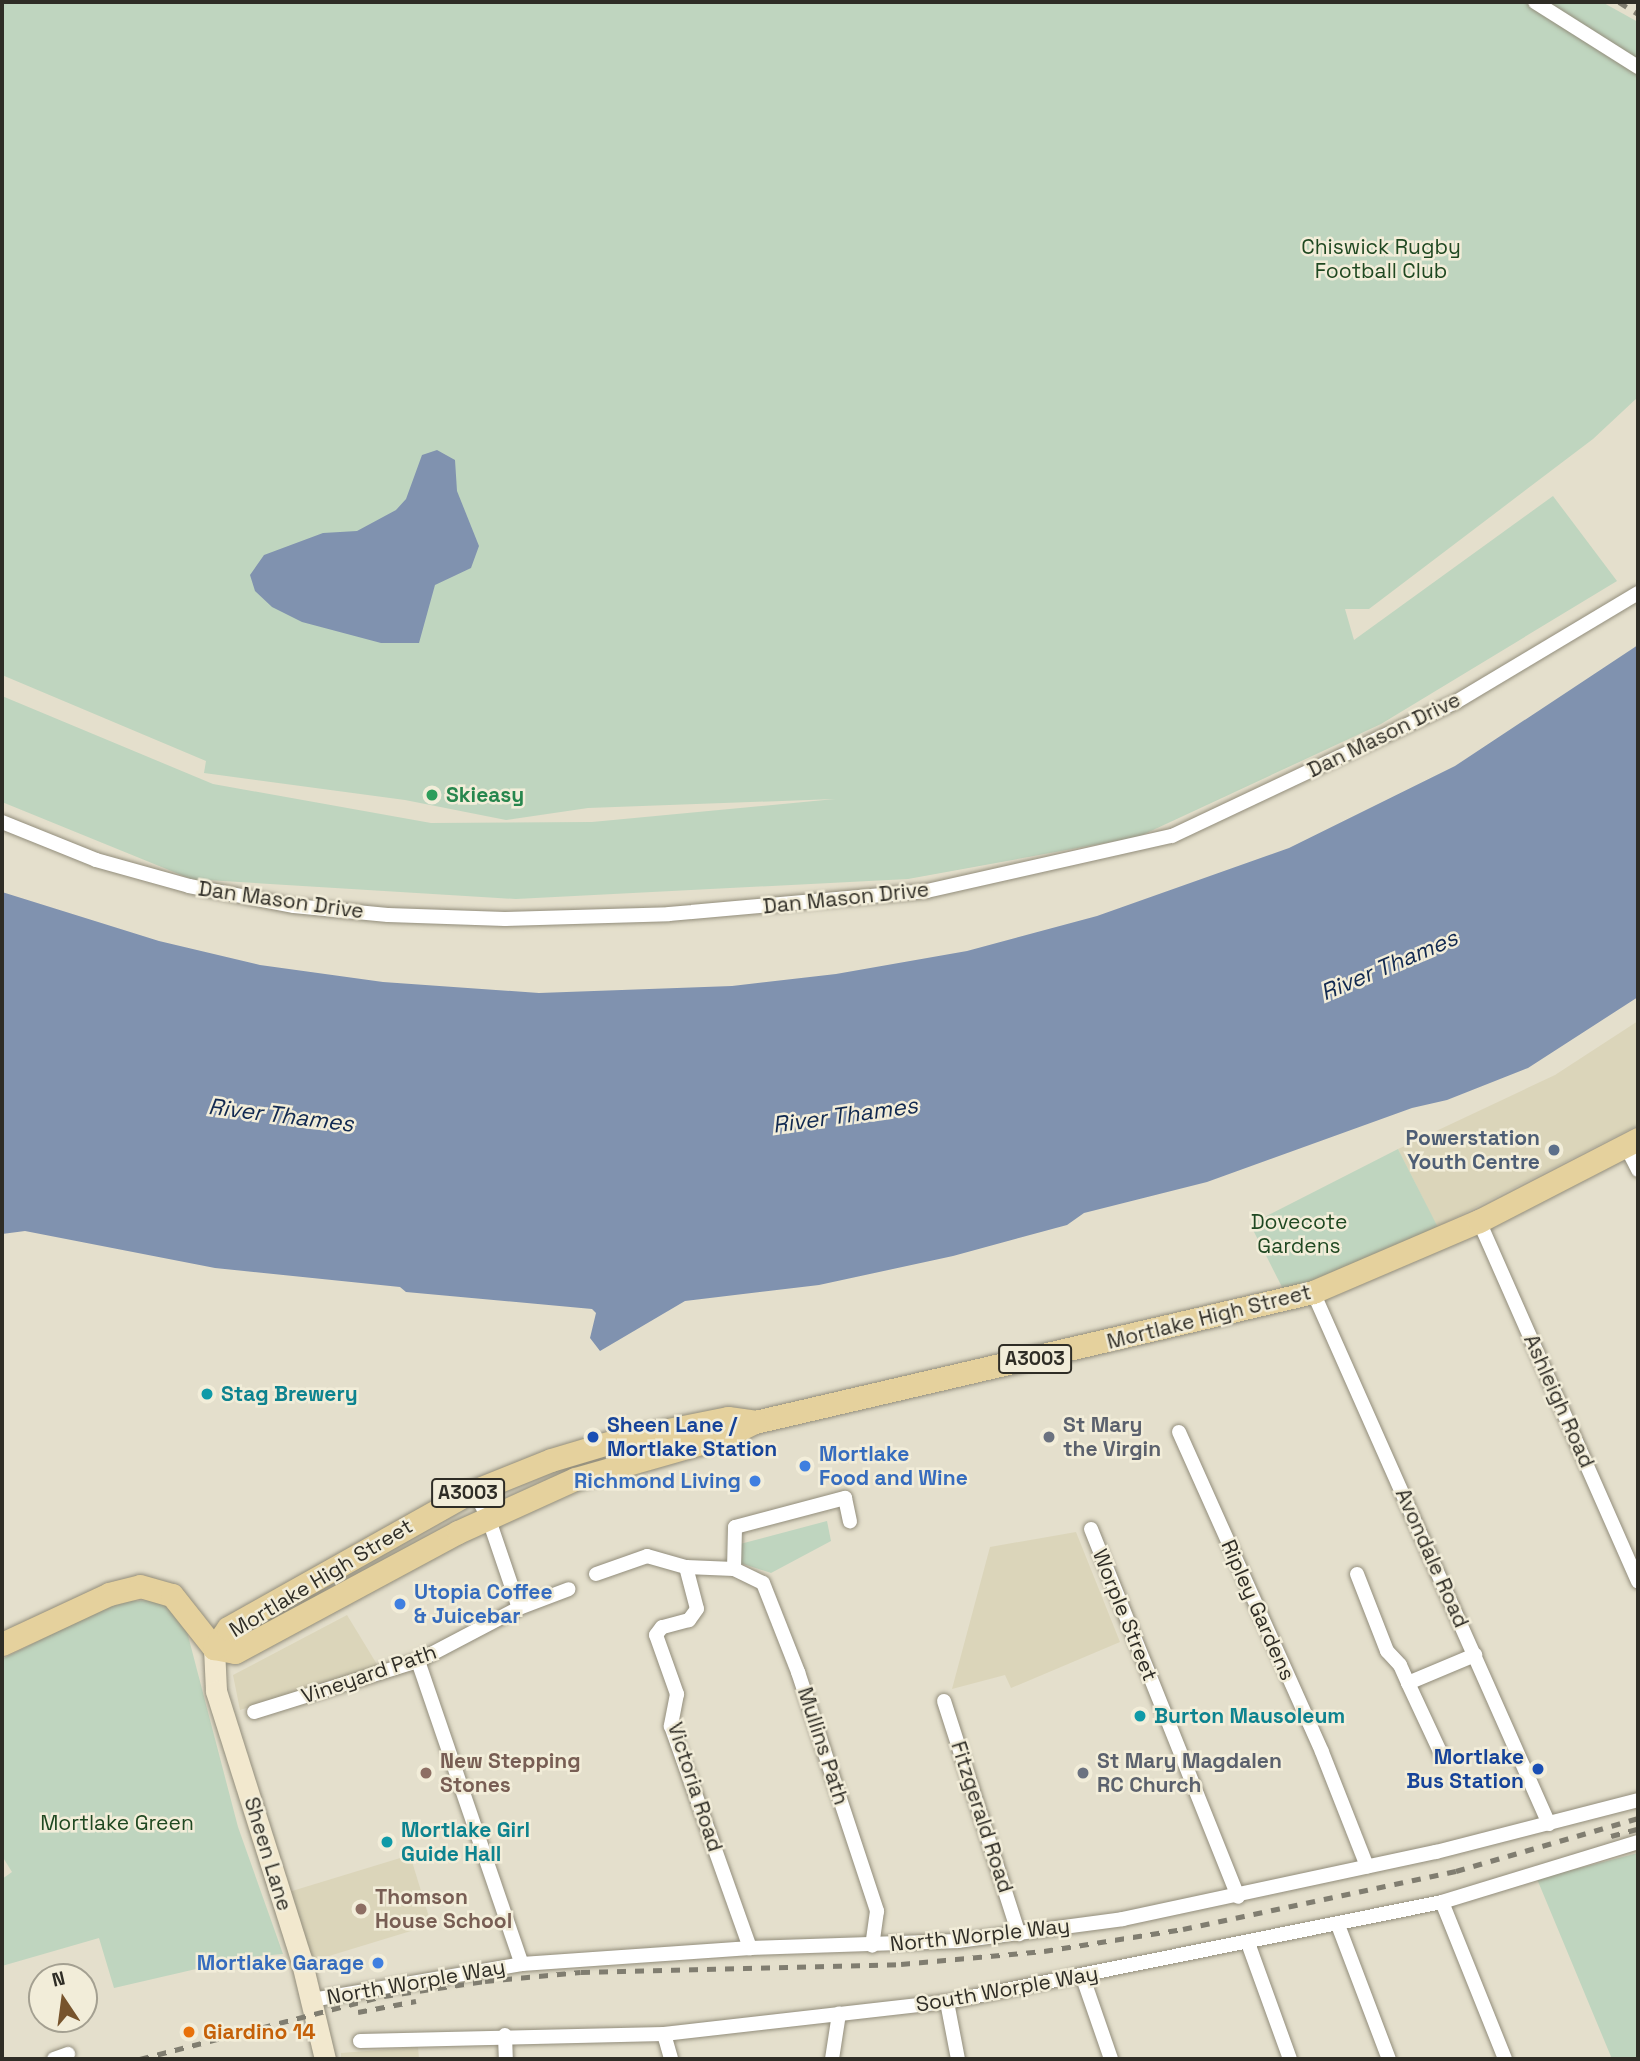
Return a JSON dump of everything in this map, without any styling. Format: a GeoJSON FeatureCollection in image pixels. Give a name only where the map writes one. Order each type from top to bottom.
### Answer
{"type":"FeatureCollection","features":[{"type":"Feature","properties":{"kind":"main road","name":"Mortlake High Street"},"geometry":{"type":"LineString","coordinates":[[755,1422],[728,1418],[618,1440],[551,1460],[474,1491],[228,1628],[214,1648],[234,1652],[488,1517],[575,1479],[726,1436],[755,1422],[1313,1292],[1479,1221],[1632,1143]]}},
{"type":"Feature","properties":{"kind":"main road"},"geometry":{"type":"LineString","coordinates":[[2,1644],[109,1594],[140,1586],[172,1595],[214,1648]]}},
{"type":"Feature","properties":{"kind":"main road","name":"Sheen Lane"},"geometry":{"type":"LineString","coordinates":[[214,1648],[216,1691],[312,2000],[325,2059]]}},
{"type":"Feature","properties":{"kind":"street"},"geometry":{"type":"LineString","coordinates":[[1535,2],[1638,67]]}},
{"type":"Feature","properties":{"kind":"street","name":"Dan Mason Drive"},"geometry":{"type":"LineString","coordinates":[[2,822],[96,860],[176,883],[294,906],[388,915],[505,919],[670,914],[927,891],[1172,836],[1456,702],[1638,593]]}},
{"type":"Feature","properties":{"kind":"street"},"geometry":{"type":"LineString","coordinates":[[1632,1143],[1638,1170]]}},
{"type":"Feature","properties":{"kind":"street","name":"Ashleigh Road"},"geometry":{"type":"LineString","coordinates":[[1479,1221],[1638,1581]]}},
{"type":"Feature","properties":{"kind":"street","name":"Avondale Road"},"geometry":{"type":"LineString","coordinates":[[1313,1292],[1549,1824]]}},
{"type":"Feature","properties":{"kind":"street","name":"Ripley Gardens"},"geometry":{"type":"LineString","coordinates":[[1179,1432],[1322,1752],[1367,1866]]}},
{"type":"Feature","properties":{"kind":"street"},"geometry":{"type":"LineString","coordinates":[[474,1491],[488,1517],[519,1608]]}},
{"type":"Feature","properties":{"kind":"street"},"geometry":{"type":"LineString","coordinates":[[596,1574],[648,1556],[686,1567],[734,1569],[735,1527],[845,1498],[850,1521]]}},
{"type":"Feature","properties":{"kind":"street","name":"Worple Street"},"geometry":{"type":"LineString","coordinates":[[1091,1529],[1238,1897]]}},
{"type":"Feature","properties":{"kind":"street","name":"Victoria Road"},"geometry":{"type":"LineString","coordinates":[[686,1567],[696,1609],[689,1620],[662,1628],[656,1635],[677,1694],[671,1726],[750,1948]]}},
{"type":"Feature","properties":{"kind":"street","name":"Mullins Path"},"geometry":{"type":"LineString","coordinates":[[734,1569],[763,1583],[798,1672],[877,1911],[872,1946]]}},
{"type":"Feature","properties":{"kind":"street"},"geometry":{"type":"LineString","coordinates":[[1357,1574],[1387,1651],[1400,1665],[1442,1756]]}},
{"type":"Feature","properties":{"kind":"street","name":"Vineyard Path"},"geometry":{"type":"LineString","coordinates":[[254,1712],[418,1661],[519,1608],[569,1589]]}},
{"type":"Feature","properties":{"kind":"street"},"geometry":{"type":"LineString","coordinates":[[1408,1684],[1475,1655]]}},
{"type":"Feature","properties":{"kind":"street"},"geometry":{"type":"LineString","coordinates":[[418,1661],[522,1964]]}},
{"type":"Feature","properties":{"kind":"street","name":"Fitzgerald Road"},"geometry":{"type":"LineString","coordinates":[[944,1701],[1019,1934]]}},
{"type":"Feature","properties":{"kind":"street","name":"North Worple Way"},"geometry":{"type":"LineString","coordinates":[[312,2000],[522,1964],[750,1948],[872,1946],[1019,1934],[1238,1897],[1549,1824],[1638,1800]]}},
{"type":"Feature","properties":{"kind":"street","name":"South Worple Way"},"geometry":{"type":"LineString","coordinates":[[360,2041],[505,2035],[664,2034],[947,2002],[1083,1978],[1442,1902],[1638,1842]]}},
{"type":"Feature","properties":{"kind":"street"},"geometry":{"type":"LineString","coordinates":[[1442,1902],[1505,2059]]}},
{"type":"Feature","properties":{"kind":"street"},"geometry":{"type":"LineString","coordinates":[[1338,1924],[1389,2059]]}},
{"type":"Feature","properties":{"kind":"street"},"geometry":{"type":"LineString","coordinates":[[1248,1943],[1290,2059]]}},
{"type":"Feature","properties":{"kind":"street"},"geometry":{"type":"LineString","coordinates":[[1083,1978],[1111,2059]]}},
{"type":"Feature","properties":{"kind":"street"},"geometry":{"type":"LineString","coordinates":[[947,2002],[958,2059]]}},
{"type":"Feature","properties":{"kind":"street"},"geometry":{"type":"LineString","coordinates":[[832,2059],[839,2014]]}},
{"type":"Feature","properties":{"kind":"street"},"geometry":{"type":"LineString","coordinates":[[664,2034],[671,2059]]}},
{"type":"Feature","properties":{"kind":"street"},"geometry":{"type":"LineString","coordinates":[[505,2035],[506,2059]]}},
{"type":"Feature","properties":{"kind":"shaded area"},"geometry":{"type":"Polygon","coordinates":[[[1638,1021],[1638,1125],[1437,1227],[1398,1149],[1555,1075],[1638,1021]]]}},
{"type":"Feature","properties":{"kind":"shaded area"},"geometry":{"type":"Polygon","coordinates":[[[1076,1532],[1120,1642],[1011,1688],[1005,1675],[952,1689],[990,1547],[1076,1532]]]}},
{"type":"Feature","properties":{"kind":"shaded area"},"geometry":{"type":"Polygon","coordinates":[[[347,1615],[378,1666],[240,1710],[233,1675],[347,1615]]]}},
{"type":"Feature","properties":{"kind":"shaded area","name":"Thomson House School"},"geometry":{"type":"Polygon","coordinates":[[[410,1855],[431,1925],[312,1961],[290,1892],[410,1855]]]}},
{"type":"Feature","properties":{"kind":"shaded area"},"geometry":{"type":"Polygon","coordinates":[[[418,2047],[419,2059],[341,2059],[341,2053],[418,2047]]]}},
{"type":"Feature","properties":{"kind":"green space","name":"Chiswick Rugby Football Club"},"geometry":{"type":"Polygon","coordinates":[[[2,2],[1602,2],[1638,22],[1638,397],[1593,439],[1369,609],[1345,609],[1354,640],[1553,496],[1617,581],[1381,724],[1138,837],[908,879],[516,899],[191,879],[2,802],[2,696],[213,784],[431,823],[592,822],[835,799],[588,808],[506,820],[405,800],[204,773],[206,761],[2,675],[2,2]]]}},
{"type":"Feature","properties":{"kind":"green space","name":"Dovecote Gardens"},"geometry":{"type":"Polygon","coordinates":[[[1398,1149],[1437,1227],[1290,1302],[1250,1224],[1398,1149]]]}},
{"type":"Feature","properties":{"kind":"green space"},"geometry":{"type":"Polygon","coordinates":[[[827,1521],[831,1541],[771,1573],[740,1563],[740,1544],[827,1521]]]}},
{"type":"Feature","properties":{"kind":"green space","name":"Mortlake Green"},"geometry":{"type":"Polygon","coordinates":[[[157,1600],[174,1606],[185,1624],[238,1827],[283,1954],[248,1957],[114,1988],[99,1938],[2,1966],[2,1879],[12,1872],[2,1856],[2,1659],[103,1609],[130,1601],[157,1600]]]}},
{"type":"Feature","properties":{"kind":"green space"},"geometry":{"type":"Polygon","coordinates":[[[1638,1853],[1638,2059],[1612,2059],[1537,1879],[1638,1853]]]}},
{"type":"Feature","properties":{"kind":"water"},"geometry":{"type":"Polygon","coordinates":[[[437,450],[455,460],[457,491],[479,546],[471,568],[435,585],[419,643],[381,643],[302,622],[272,607],[255,591],[250,575],[264,555],[323,533],[357,531],[396,510],[406,499],[422,455],[437,450]]]}},
{"type":"Feature","properties":{"kind":"water","name":"River Thames"},"geometry":{"type":"Polygon","coordinates":[[[1638,645],[1638,997],[1528,1068],[1447,1100],[1412,1108],[1207,1182],[1084,1213],[1067,1225],[953,1256],[819,1285],[685,1301],[600,1351],[590,1338],[596,1313],[592,1309],[406,1292],[400,1287],[215,1268],[25,1231],[2,1234],[2,892],[159,941],[260,965],[383,982],[539,993],[732,986],[836,974],[967,951],[1097,916],[1289,848],[1455,766],[1638,645]]]}},
{"type":"Feature","properties":{"kind":"railway"},"geometry":{"type":"LineString","coordinates":[[1619,2],[1638,14]]}},
{"type":"Feature","properties":{"kind":"railway"},"geometry":{"type":"LineString","coordinates":[[140,2059],[384,1996],[485,1981],[581,1972],[901,1964],[1044,1951],[1183,1929],[1456,1871],[1638,1818]]}},
{"type":"Feature","properties":{"kind":"railway"},"geometry":{"type":"LineString","coordinates":[[1611,1836],[1638,1829]]}},
{"type":"Feature","properties":{"kind":"railway"},"geometry":{"type":"LineString","coordinates":[[358,2012],[416,2001]]}},
{"type":"Feature","properties":{"kind":"place","name":"Skieasy"},"geometry":{"type":"Point","coordinates":[432,795]}},
{"type":"Feature","properties":{"kind":"place","name":"Powerstation Youth Centre"},"geometry":{"type":"Point","coordinates":[1554,1150]}},
{"type":"Feature","properties":{"kind":"place","name":"Stag Brewery"},"geometry":{"type":"Point","coordinates":[207,1394]}},
{"type":"Feature","properties":{"kind":"place","name":"Sheen Lane / Mortlake Station"},"geometry":{"type":"Point","coordinates":[593,1437]}},
{"type":"Feature","properties":{"kind":"place","name":"St Mary the Virgin"},"geometry":{"type":"Point","coordinates":[1049,1437]}},
{"type":"Feature","properties":{"kind":"place","name":"Mortlake Food and Wine"},"geometry":{"type":"Point","coordinates":[805,1466]}},
{"type":"Feature","properties":{"kind":"place","name":"Richmond Living"},"geometry":{"type":"Point","coordinates":[755,1481]}},
{"type":"Feature","properties":{"kind":"place","name":"Utopia Coffee & Juicebar"},"geometry":{"type":"Point","coordinates":[400,1604]}},
{"type":"Feature","properties":{"kind":"place","name":"Burton Mausoleum"},"geometry":{"type":"Point","coordinates":[1140,1716]}},
{"type":"Feature","properties":{"kind":"place","name":"Mortlake Bus Station"},"geometry":{"type":"Point","coordinates":[1538,1769]}},
{"type":"Feature","properties":{"kind":"place","name":"New Stepping Stones"},"geometry":{"type":"Point","coordinates":[426,1773]}},
{"type":"Feature","properties":{"kind":"place","name":"St Mary Magdalen RC Church"},"geometry":{"type":"Point","coordinates":[1083,1773]}},
{"type":"Feature","properties":{"kind":"place","name":"Mortlake Girl Guide Hall"},"geometry":{"type":"Point","coordinates":[387,1842]}},
{"type":"Feature","properties":{"kind":"place","name":"Thomson House School"},"geometry":{"type":"Point","coordinates":[361,1909]}},
{"type":"Feature","properties":{"kind":"place","name":"Mortlake Garage"},"geometry":{"type":"Point","coordinates":[378,1963]}},
{"type":"Feature","properties":{"kind":"place","name":"Giardino 14"},"geometry":{"type":"Point","coordinates":[189,2032]}}]}
